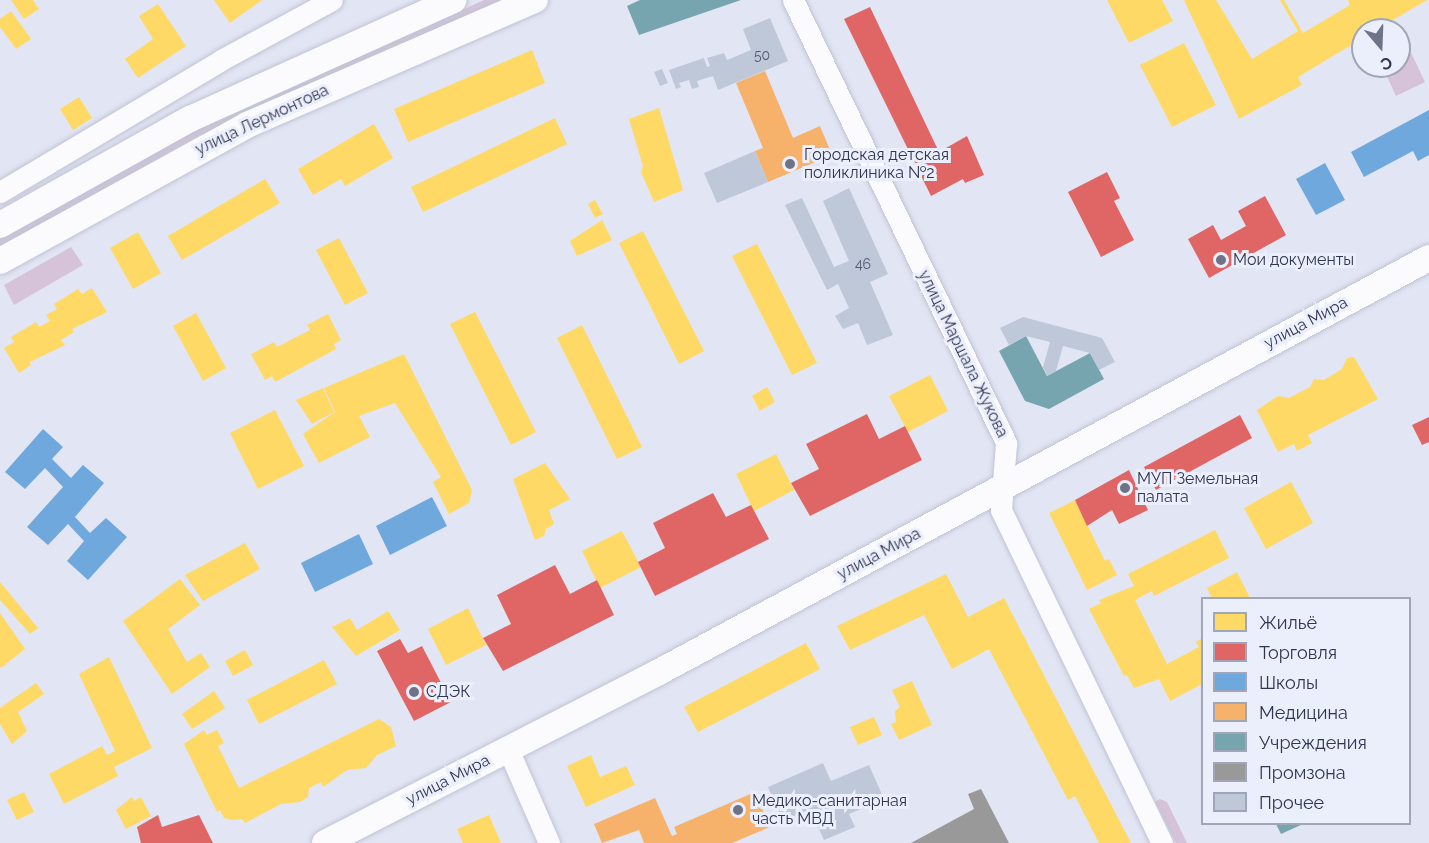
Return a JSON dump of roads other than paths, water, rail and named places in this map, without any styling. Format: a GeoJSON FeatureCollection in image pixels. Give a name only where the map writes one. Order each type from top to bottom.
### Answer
{"type":"FeatureCollection","features":[{"type":"Feature","properties":{"kind":"main road","name":"улица Лермонтова"},"geometry":{"type":"LineString","coordinates":[[0,225],[190,119],[453,0]]}},
{"type":"Feature","properties":{"kind":"main road","name":"улица Лермонтова"},"geometry":{"type":"LineString","coordinates":[[0,261],[247,125],[535,0]]}},
{"type":"Feature","properties":{"kind":"main road","name":"улица Мира"},"geometry":{"type":"LineString","coordinates":[[325,843],[508,749],[1429,258]]}},
{"type":"Feature","properties":{"kind":"street"},"geometry":{"type":"LineString","coordinates":[[0,192],[220,60],[332,0]]}},
{"type":"Feature","properties":{"kind":"street","name":"улица Маршала Жукова"},"geometry":{"type":"LineString","coordinates":[[793,0],[1006,443],[1001,510],[1162,843]]}},
{"type":"Feature","properties":{"kind":"street"},"geometry":{"type":"LineString","coordinates":[[508,749],[549,843]]}},
{"type":"Feature","properties":{"kind":"place","name":"Городская детская поликлиника №2"},"geometry":{"type":"Point","coordinates":[790,164]}},
{"type":"Feature","properties":{"kind":"place","name":"Мои документы"},"geometry":{"type":"Point","coordinates":[1221,260]}},
{"type":"Feature","properties":{"kind":"place","name":"МУП Земельная палата"},"geometry":{"type":"Point","coordinates":[1125,488]}},
{"type":"Feature","properties":{"kind":"place","name":"СДЭК"},"geometry":{"type":"Point","coordinates":[414,692]}},
{"type":"Feature","properties":{"kind":"place","name":"Медико-санитарная часть МВД"},"geometry":{"type":"Point","coordinates":[738,810]}}]}
